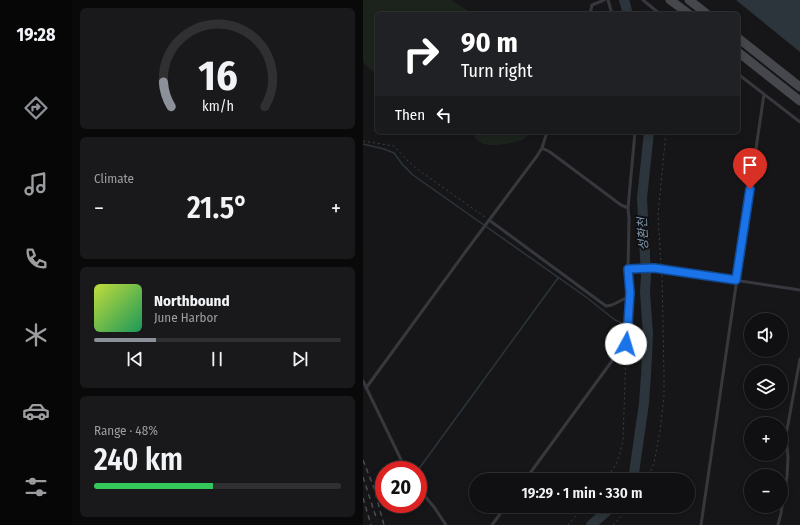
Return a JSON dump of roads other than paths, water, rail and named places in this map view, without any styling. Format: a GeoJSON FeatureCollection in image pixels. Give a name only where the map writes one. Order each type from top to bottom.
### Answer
{"type":"FeatureCollection","features":[{"type":"Feature","properties":{"kind":"main road"},"geometry":{"type":"LineString","coordinates":[[670,0],[686,12]]}},
{"type":"Feature","properties":{"kind":"main road"},"geometry":{"type":"LineString","coordinates":[[689,0],[704,12]]}},
{"type":"Feature","properties":{"kind":"main road"},"geometry":{"type":"LineString","coordinates":[[740,40],[800,87]]}},
{"type":"Feature","properties":{"kind":"main road"},"geometry":{"type":"LineString","coordinates":[[740,54],[800,101]]}},
{"type":"Feature","properties":{"kind":"lane"},"geometry":{"type":"LineString","coordinates":[[590,12],[592,5],[604,0]]}},
{"type":"Feature","properties":{"kind":"lane"},"geometry":{"type":"LineString","coordinates":[[608,0],[611,12]]}},
{"type":"Feature","properties":{"kind":"lane"},"geometry":{"type":"LineString","coordinates":[[643,0],[657,12]]}},
{"type":"Feature","properties":{"kind":"lane"},"geometry":{"type":"LineString","coordinates":[[740,76],[800,122]]}},
{"type":"Feature","properties":{"kind":"lane"},"geometry":{"type":"LineString","coordinates":[[701,525],[764,94]]}},
{"type":"Feature","properties":{"kind":"lane"},"geometry":{"type":"LineString","coordinates":[[367,388],[482,229],[537,156],[542,148],[546,134]]}},
{"type":"Feature","properties":{"kind":"lane"},"geometry":{"type":"LineString","coordinates":[[530,473],[620,350],[625,348],[629,319],[630,296],[628,269],[628,208],[635,134]]}},
{"type":"Feature","properties":{"kind":"lane"},"geometry":{"type":"LineString","coordinates":[[542,148],[550,152],[621,205],[628,208]]}},
{"type":"Feature","properties":{"kind":"lane"},"geometry":{"type":"LineString","coordinates":[[488,221],[606,306],[612,305],[630,296]]}},
{"type":"Feature","properties":{"kind":"lane"},"geometry":{"type":"LineString","coordinates":[[628,269],[654,268],[800,290]]}},
{"type":"Feature","properties":{"kind":"lane"},"geometry":{"type":"LineString","coordinates":[[778,525],[787,477],[788,458],[786,436],[800,359]]}},
{"type":"Feature","properties":{"kind":"lane"},"geometry":{"type":"LineString","coordinates":[[363,381],[402,461]]}},
{"type":"Feature","properties":{"kind":"lane"},"geometry":{"type":"LineString","coordinates":[[427,499],[446,525]]}},
{"type":"Feature","properties":{"kind":"lane"},"geometry":{"type":"LineString","coordinates":[[492,525],[501,513]]}},
{"type":"Feature","properties":{"kind":"waterway","name":"성환천"},"geometry":{"type":"LineString","coordinates":[[624,0],[627,12]]}},
{"type":"Feature","properties":{"kind":"waterway","name":"성환천"},"geometry":{"type":"LineString","coordinates":[[634,473],[644,403],[648,334],[642,198],[649,134]]}},
{"type":"Feature","properties":{"kind":"waterway"},"geometry":{"type":"LineString","coordinates":[[363,144],[394,153],[413,175],[586,297],[615,320],[648,334]]}},
{"type":"Feature","properties":{"kind":"waterway"},"geometry":{"type":"LineString","coordinates":[[425,461],[558,278]]}},
{"type":"Feature","properties":{"kind":"waterway","name":"성환천"},"geometry":{"type":"LineString","coordinates":[[591,525],[605,513]]}},
{"type":"Feature","properties":{"kind":"railway"},"geometry":{"type":"LineString","coordinates":[[363,460],[374,488],[384,525]]}},
{"type":"Feature","properties":{"kind":"railway"},"geometry":{"type":"LineString","coordinates":[[363,477],[377,520]]}},
{"type":"Feature","properties":{"kind":"railway"},"geometry":{"type":"LineString","coordinates":[[363,498],[371,525]]}}]}
